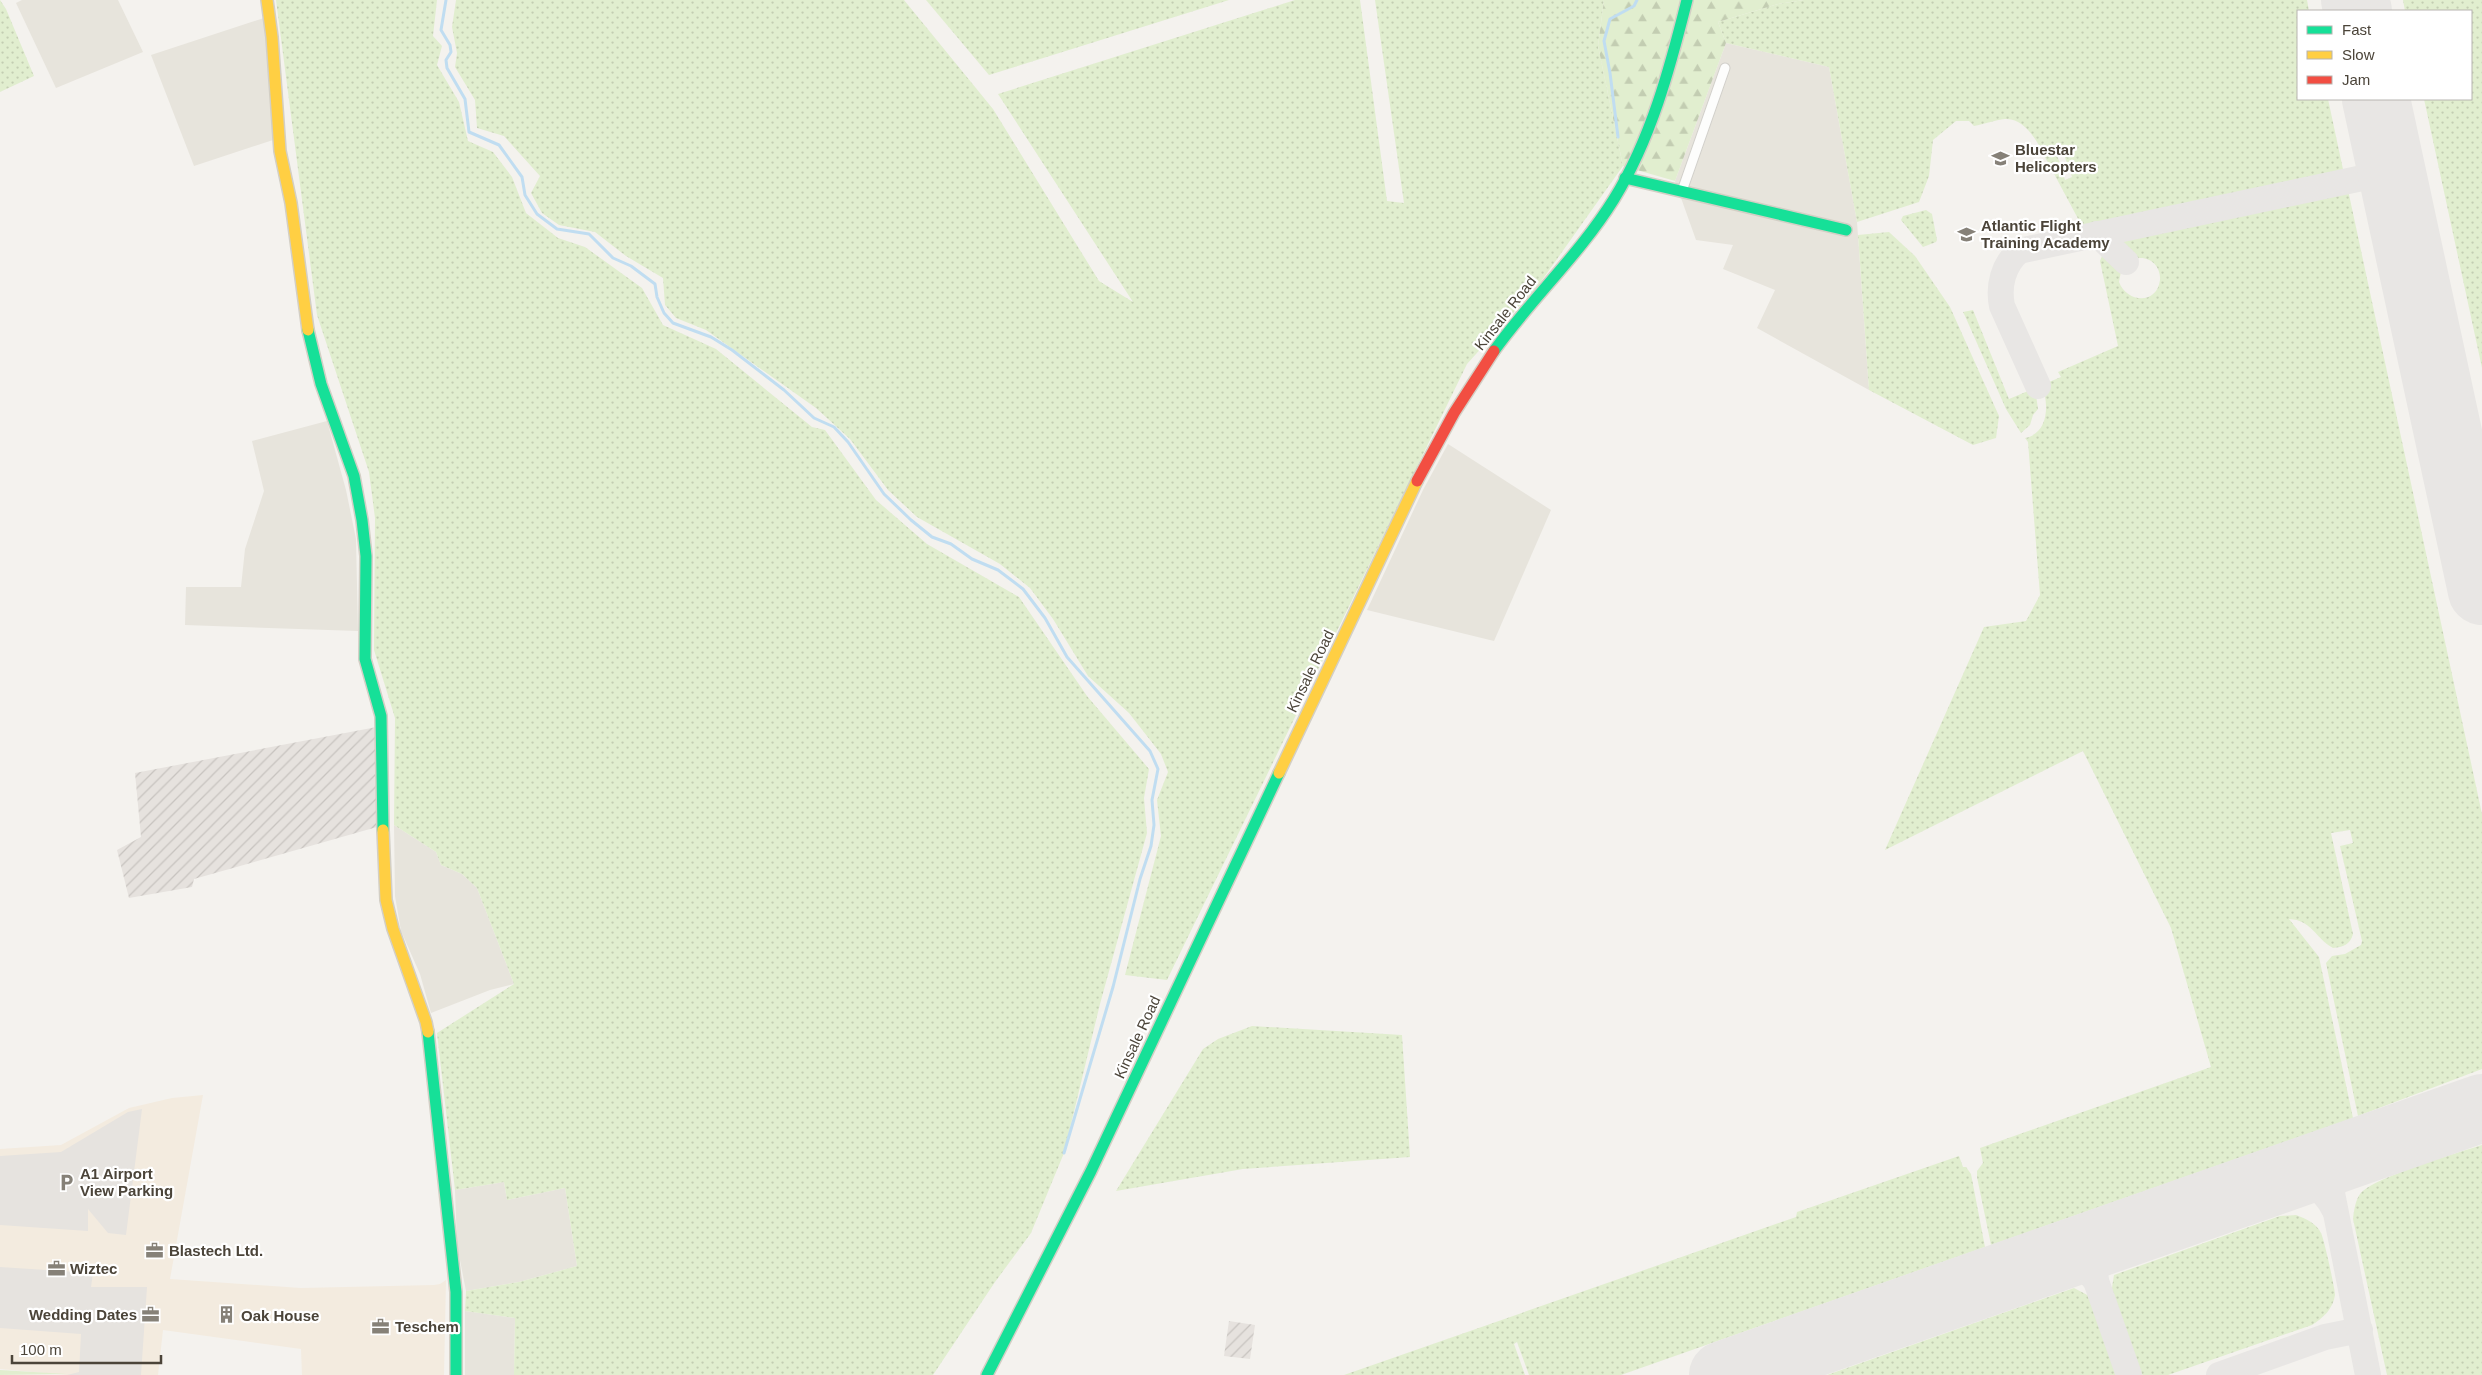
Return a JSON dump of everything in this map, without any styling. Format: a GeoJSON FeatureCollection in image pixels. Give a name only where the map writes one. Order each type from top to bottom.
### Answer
{"type":"FeatureCollection","features":[{"type":"Feature","properties":{"kind":"street"},"geometry":{"type":"LineString","coordinates":[[267,0],[272,37],[280,151],[291,203],[299,279],[312,350],[321,384],[354,476],[362,520],[366,556],[365,659],[381,716],[386,900],[393,929],[426,1022],[431,1054],[456,1292],[456,1375]]}},
{"type":"Feature","properties":{"kind":"street","name":"Kinsale Road"},"geometry":{"type":"LineString","coordinates":[[987,1375],[1091,1171],[1420,474],[1449,419],[1502,338],[1602,214],[1625,178],[1640,147],[1667,72],[1687,0]]}},
{"type":"Feature","properties":{"kind":"street"},"geometry":{"type":"LineString","coordinates":[[1682,191],[1725,68]]}},
{"type":"Feature","properties":{"kind":"street"},"geometry":{"type":"LineString","coordinates":[[1625,178],[1846,230]]}},
{"type":"Feature","properties":{"kind":"shaded area"},"geometry":{"type":"Polygon","coordinates":[[[22,0],[118,0],[143,52],[56,88],[16,3],[22,0]]]}},
{"type":"Feature","properties":{"kind":"shaded area"},"geometry":{"type":"Polygon","coordinates":[[[267,17],[273,140],[194,166],[151,55],[267,17]]]}},
{"type":"Feature","properties":{"kind":"shaded area"},"geometry":{"type":"Polygon","coordinates":[[[1726,43],[1829,67],[1857,222],[1869,390],[1757,328],[1775,290],[1723,269],[1733,245],[1696,240],[1675,181],[1726,43]]]}},
{"type":"Feature","properties":{"kind":"shaded area"},"geometry":{"type":"Polygon","coordinates":[[[327,421],[346,490],[356,539],[358,631],[185,625],[186,587],[241,587],[245,549],[264,491],[252,441],[327,421]]]}},
{"type":"Feature","properties":{"kind":"shaded area"},"geometry":{"type":"Polygon","coordinates":[[[1448,444],[1551,510],[1494,641],[1367,610],[1423,490],[1448,444]]]}},
{"type":"Feature","properties":{"kind":"shaded area"},"geometry":{"type":"Polygon","coordinates":[[[382,726],[384,825],[194,879],[192,887],[129,898],[117,850],[141,837],[135,773],[382,726]]]}},
{"type":"Feature","properties":{"kind":"shaded area"},"geometry":{"type":"Polygon","coordinates":[[[394,825],[436,852],[441,865],[462,874],[477,888],[514,984],[490,990],[431,1013],[420,974],[401,931],[395,896],[394,825]]]}},
{"type":"Feature","properties":{"kind":"shaded area"},"geometry":{"type":"Polygon","coordinates":[[[203,1095],[170,1279],[301,1288],[434,1285],[446,1280],[444,1375],[302,1375],[301,1349],[163,1330],[158,1375],[67,1375],[0,1369],[0,1149],[61,1145],[129,1108],[172,1098],[203,1095]]]}},
{"type":"Feature","properties":{"kind":"shaded area","name":"A1 Airport View Parking"},"geometry":{"type":"Polygon","coordinates":[[[142,1109],[126,1235],[108,1233],[88,1209],[88,1231],[0,1225],[0,1156],[61,1152],[128,1112],[142,1109]]]}},
{"type":"Feature","properties":{"kind":"shaded area"},"geometry":{"type":"Polygon","coordinates":[[[504,1182],[507,1200],[565,1188],[577,1266],[519,1282],[466,1291],[457,1245],[455,1190],[504,1182]]]}},
{"type":"Feature","properties":{"kind":"shaded area"},"geometry":{"type":"Polygon","coordinates":[[[0,1267],[93,1273],[91,1287],[147,1287],[141,1375],[67,1375],[79,1372],[81,1334],[0,1328],[0,1267]]]}},
{"type":"Feature","properties":{"kind":"shaded area"},"geometry":{"type":"Polygon","coordinates":[[[465,1311],[515,1318],[514,1375],[465,1375],[465,1311]]]}},
{"type":"Feature","properties":{"kind":"shaded area"},"geometry":{"type":"Polygon","coordinates":[[[1229,1321],[1255,1325],[1250,1359],[1224,1356],[1229,1321]]]}},
{"type":"Feature","properties":{"kind":"green space"},"geometry":{"type":"Polygon","coordinates":[[[0,0],[6,9],[34,76],[0,92],[0,0]]]}},
{"type":"Feature","properties":{"kind":"green space"},"geometry":{"type":"Polygon","coordinates":[[[276,0],[437,0],[433,36],[442,46],[437,65],[459,102],[468,141],[493,152],[512,177],[526,213],[558,238],[585,247],[642,288],[663,325],[716,349],[812,427],[825,430],[876,500],[927,544],[1019,597],[1087,696],[1149,769],[1144,798],[1147,833],[1100,1004],[1064,1153],[1031,1233],[995,1282],[933,1375],[514,1375],[515,1318],[465,1311],[466,1291],[519,1282],[577,1266],[565,1188],[507,1200],[504,1182],[455,1190],[437,1033],[514,984],[477,888],[462,874],[441,865],[436,852],[394,825],[395,718],[374,650],[375,518],[369,472],[317,315],[276,0]]]}},
{"type":"Feature","properties":{"kind":"green space"},"geometry":{"type":"Polygon","coordinates":[[[456,0],[904,0],[993,109],[1099,281],[1133,302],[998,94],[1295,0],[1360,0],[1387,201],[1404,203],[1375,0],[1604,0],[1598,46],[1623,166],[1540,283],[1467,364],[1167,980],[1125,975],[1161,836],[1157,800],[1168,772],[1161,754],[1129,713],[1088,676],[1053,619],[1030,588],[1000,564],[917,517],[888,490],[850,439],[816,408],[706,330],[676,318],[665,305],[663,278],[626,256],[595,232],[559,225],[542,213],[531,193],[540,176],[504,136],[477,128],[475,100],[455,67],[457,53],[452,27],[456,0]]]}},
{"type":"Feature","properties":{"kind":"green space"},"geometry":{"type":"Polygon","coordinates":[[[926,0],[1229,0],[989,75],[926,0]]]}},
{"type":"Feature","properties":{"kind":"green space"},"geometry":{"type":"Polygon","coordinates":[[[1604,0],[1804,0],[1778,4],[1718,22],[1726,43],[1675,181],[1623,166],[1598,46],[1604,0]]]}},
{"type":"Feature","properties":{"kind":"green space"},"geometry":{"type":"Polygon","coordinates":[[[1804,0],[2307,0],[2309,10],[2297,10],[2297,100],[2328,100],[2344,174],[2083,228],[2052,170],[2061,167],[2065,180],[2072,177],[2062,149],[2055,151],[2060,163],[2050,167],[2033,136],[2021,123],[2005,119],[1974,126],[1969,121],[1956,121],[1933,140],[1929,176],[1919,202],[1857,222],[1829,67],[1726,43],[1718,22],[1778,4],[1804,0]]]}},
{"type":"Feature","properties":{"kind":"green space"},"geometry":{"type":"Polygon","coordinates":[[[2403,0],[2482,0],[2482,368],[2424,100],[2472,100],[2472,10],[2405,10],[2403,0]]]}},
{"type":"Feature","properties":{"kind":"green space"},"geometry":{"type":"Polygon","coordinates":[[[2348,190],[2482,814],[2482,1069],[2358,1116],[2326,963],[2332,956],[2345,954],[2361,945],[2362,941],[2340,846],[2353,843],[2350,830],[2331,833],[2353,934],[2352,938],[2346,945],[2333,948],[2308,926],[2297,920],[2289,919],[2319,957],[2353,1118],[1991,1245],[1977,1177],[1977,1171],[1983,1163],[1980,1148],[2211,1067],[2171,928],[2083,751],[1885,850],[1984,627],[2026,621],[2040,595],[2028,442],[2025,438],[2033,435],[2043,424],[2046,401],[2042,385],[2061,377],[2058,372],[2118,346],[2100,261],[2105,248],[2122,266],[2119,282],[2128,294],[2141,298],[2148,297],[2158,288],[2160,276],[2155,264],[2144,258],[2130,259],[2126,257],[2111,242],[2116,238],[2348,190]]]}},
{"type":"Feature","properties":{"kind":"green space"},"geometry":{"type":"Polygon","coordinates":[[[1926,210],[1932,214],[1937,240],[1923,247],[1901,220],[1903,216],[1926,210]]]}},
{"type":"Feature","properties":{"kind":"green space"},"geometry":{"type":"Polygon","coordinates":[[[1889,232],[1915,256],[1950,307],[1999,416],[1996,438],[1973,445],[1869,390],[1858,235],[1889,232]]]}},
{"type":"Feature","properties":{"kind":"green space"},"geometry":{"type":"Polygon","coordinates":[[[1973,310],[2009,399],[2035,388],[2038,409],[2033,415],[2030,425],[2021,433],[2006,409],[1963,312],[1973,310]]]}},
{"type":"Feature","properties":{"kind":"green space"},"geometry":{"type":"Polygon","coordinates":[[[1252,1026],[1402,1035],[1410,1157],[1243,1169],[1116,1191],[1203,1049],[1218,1039],[1252,1026]]]}},
{"type":"Feature","properties":{"kind":"green space"},"geometry":{"type":"Polygon","coordinates":[[[2482,1145],[2482,1375],[2387,1375],[2353,1219],[2357,1200],[2360,1194],[2368,1187],[2381,1180],[2482,1145]]]}},
{"type":"Feature","properties":{"kind":"green space"},"geometry":{"type":"Polygon","coordinates":[[[1959,1156],[1963,1167],[1966,1167],[1971,1174],[1985,1247],[1621,1375],[1529,1375],[1517,1342],[1514,1344],[1525,1375],[1344,1375],[1796,1217],[1797,1212],[1959,1156]]]}},
{"type":"Feature","properties":{"kind":"green space"},"geometry":{"type":"Polygon","coordinates":[[[2296,1215],[2314,1224],[2321,1233],[2335,1295],[2330,1309],[2324,1316],[2312,1325],[2168,1375],[2143,1375],[2137,1372],[2111,1294],[2114,1275],[2280,1216],[2296,1215]]]}},
{"type":"Feature","properties":{"kind":"green space"},"geometry":{"type":"Polygon","coordinates":[[[2074,1288],[2091,1297],[2118,1375],[1827,1375],[2074,1288]]]}},
{"type":"Feature","properties":{"kind":"green space"},"geometry":{"type":"Polygon","coordinates":[[[0,1370],[67,1374],[0,1375],[0,1370]]]}},
{"type":"Feature","properties":{"kind":"waterway"},"geometry":{"type":"LineString","coordinates":[[446,0],[441,30],[450,45],[451,52],[446,60],[447,68],[465,99],[469,132],[499,145],[522,177],[525,195],[537,214],[557,229],[589,234],[613,258],[631,266],[655,284],[657,297],[664,313],[673,323],[711,337],[732,350],[784,390],[814,418],[834,427],[848,442],[884,494],[911,520],[932,537],[951,544],[972,559],[998,570],[1023,589],[1045,618],[1067,657],[1150,751],[1158,769],[1152,800],[1154,825],[1151,846],[1140,879],[1113,987],[1064,1153]]}},
{"type":"Feature","properties":{"kind":"waterway"},"geometry":{"type":"LineString","coordinates":[[1618,137],[1604,41],[1610,19],[1634,6],[1637,0]]}},
{"type":"Feature","properties":{"kind":"taxiway"},"geometry":{"type":"LineString","coordinates":[[2038,386],[2002,306],[2001,284],[2003,276],[2009,263],[2019,251],[2367,177],[2382,163],[2387,147]]}},
{"type":"Feature","properties":{"kind":"taxiway"},"geometry":{"type":"LineString","coordinates":[[2367,177],[2380,181],[2397,197]]}},
{"type":"Feature","properties":{"kind":"taxiway"},"geometry":{"type":"LineString","coordinates":[[2097,234],[2126,262]]}},
{"type":"Feature","properties":{"kind":"taxiway"},"geometry":{"type":"LineString","coordinates":[[2368,1375],[2332,1193],[2336,1176],[2344,1165],[2354,1156],[2369,1148]]}},
{"type":"Feature","properties":{"kind":"taxiway"},"geometry":{"type":"LineString","coordinates":[[2277,1180],[2295,1180],[2311,1185],[2324,1194],[2334,1209]]}},
{"type":"Feature","properties":{"kind":"taxiway"},"geometry":{"type":"LineString","coordinates":[[2096,1281],[2095,1274],[2099,1255],[2117,1236]]}},
{"type":"Feature","properties":{"kind":"taxiway"},"geometry":{"type":"LineString","coordinates":[[2048,1261],[2063,1261],[2080,1266],[2096,1281],[2129,1375]]}},
{"type":"Feature","properties":{"kind":"taxiway"},"geometry":{"type":"LineString","coordinates":[[2219,1375],[2325,1337],[2360,1330]]}},
{"type":"Feature","properties":{"kind":"runway"},"geometry":{"type":"LineString","coordinates":[[2355,0],[2358,10]]}},
{"type":"Feature","properties":{"kind":"runway"},"geometry":{"type":"LineString","coordinates":[[2376,100],[2482,591]]}},
{"type":"Feature","properties":{"kind":"runway"},"geometry":{"type":"LineString","coordinates":[[1723,1375],[2482,1108]]}},
{"type":"Feature","properties":{"kind":"traffic: fast"},"geometry":{"type":"LineString","coordinates":[[1494,351],[1586,239],[1601,219],[1627,176],[1639,152],[1658,102],[1687,0]]}},
{"type":"Feature","properties":{"kind":"traffic: fast"},"geometry":{"type":"LineString","coordinates":[[1625,178],[1846,230]]}},
{"type":"Feature","properties":{"kind":"traffic: fast"},"geometry":{"type":"LineString","coordinates":[[308,330],[321,384],[354,476],[362,520],[366,556],[365,659],[381,716],[383,830]]}},
{"type":"Feature","properties":{"kind":"traffic: fast"},"geometry":{"type":"LineString","coordinates":[[987,1375],[1091,1171],[1279,773]]}},
{"type":"Feature","properties":{"kind":"traffic: fast"},"geometry":{"type":"LineString","coordinates":[[428,1032],[456,1292],[456,1375]]}},
{"type":"Feature","properties":{"kind":"traffic: slow"},"geometry":{"type":"LineString","coordinates":[[267,0],[272,37],[280,151],[291,203],[308,330]]}},
{"type":"Feature","properties":{"kind":"traffic: slow"},"geometry":{"type":"LineString","coordinates":[[1279,773],[1417,481]]}},
{"type":"Feature","properties":{"kind":"traffic: slow"},"geometry":{"type":"LineString","coordinates":[[383,830],[386,900],[393,929],[428,1032]]}},
{"type":"Feature","properties":{"kind":"traffic: jam"},"geometry":{"type":"LineString","coordinates":[[1417,481],[1454,413],[1494,351]]}},
{"type":"Feature","properties":{"kind":"place","name":"Bluestar Helicopters"},"geometry":{"type":"Point","coordinates":[2001,158]}},
{"type":"Feature","properties":{"kind":"place","name":"Atlantic Flight Training Academy"},"geometry":{"type":"Point","coordinates":[1967,234]}},
{"type":"Feature","properties":{"kind":"place","name":"A1 Airport View Parking"},"geometry":{"type":"Point","coordinates":[66,1182]}},
{"type":"Feature","properties":{"kind":"place","name":"Blastech Ltd."},"geometry":{"type":"Point","coordinates":[155,1250]}},
{"type":"Feature","properties":{"kind":"place","name":"Wiztec"},"geometry":{"type":"Point","coordinates":[56,1268]}},
{"type":"Feature","properties":{"kind":"place","name":"Wedding Dates"},"geometry":{"type":"Point","coordinates":[151,1314]}},
{"type":"Feature","properties":{"kind":"place","name":"Oak House"},"geometry":{"type":"Point","coordinates":[227,1315]}},
{"type":"Feature","properties":{"kind":"place","name":"Teschem"},"geometry":{"type":"Point","coordinates":[381,1326]}}]}
